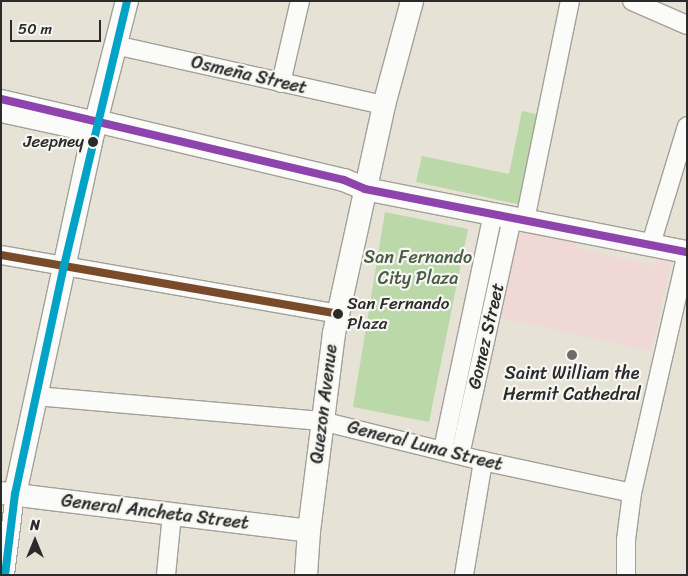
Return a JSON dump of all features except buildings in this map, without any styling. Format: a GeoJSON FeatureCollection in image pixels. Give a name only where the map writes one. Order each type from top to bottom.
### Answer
{"type":"FeatureCollection","features":[{"type":"Feature","properties":{"kind":"main road"},"geometry":{"type":"LineString","coordinates":[[8,494],[36,396],[95,127],[127,1]]}},
{"type":"Feature","properties":{"kind":"main road","name":"Quezon Avenue"},"geometry":{"type":"LineString","coordinates":[[306,575],[321,421],[338,314],[384,105],[412,1]]}},
{"type":"Feature","properties":{"kind":"main road"},"geometry":{"type":"LineString","coordinates":[[95,127],[344,180],[365,189],[687,252]]}},
{"type":"Feature","properties":{"kind":"main road","name":"General Ancheta Street"},"geometry":{"type":"LineString","coordinates":[[8,494],[309,531]]}},
{"type":"Feature","properties":{"kind":"street"},"geometry":{"type":"LineString","coordinates":[[281,83],[300,1]]}},
{"type":"Feature","properties":{"kind":"street"},"geometry":{"type":"LineString","coordinates":[[510,217],[570,1]]}},
{"type":"Feature","properties":{"kind":"street"},"geometry":{"type":"LineString","coordinates":[[632,1],[687,25]]}},
{"type":"Feature","properties":{"kind":"street","name":"Osmeña Street"},"geometry":{"type":"LineString","coordinates":[[115,45],[384,105]]}},
{"type":"Feature","properties":{"kind":"street"},"geometry":{"type":"LineString","coordinates":[[1,99],[95,127]]}},
{"type":"Feature","properties":{"kind":"street"},"geometry":{"type":"LineString","coordinates":[[1,113],[95,127]]}},
{"type":"Feature","properties":{"kind":"street"},"geometry":{"type":"LineString","coordinates":[[652,244],[687,126]]}},
{"type":"Feature","properties":{"kind":"street","name":"Gomez Street"},"geometry":{"type":"LineString","coordinates":[[443,449],[510,217]]}},
{"type":"Feature","properties":{"kind":"street","name":"Gomez Street"},"geometry":{"type":"LineString","coordinates":[[460,454],[510,217]]}},
{"type":"Feature","properties":{"kind":"street"},"geometry":{"type":"LineString","coordinates":[[626,575],[626,540],[632,493],[687,252]]}},
{"type":"Feature","properties":{"kind":"street"},"geometry":{"type":"LineString","coordinates":[[1,255],[338,314]]}},
{"type":"Feature","properties":{"kind":"street","name":"General Luna Street"},"geometry":{"type":"LineString","coordinates":[[36,396],[321,421],[443,449],[483,461],[632,493]]}},
{"type":"Feature","properties":{"kind":"street"},"geometry":{"type":"LineString","coordinates":[[464,575],[483,461]]}},
{"type":"Feature","properties":{"kind":"street"},"geometry":{"type":"LineString","coordinates":[[5,575],[8,494]]}},
{"type":"Feature","properties":{"kind":"street"},"geometry":{"type":"LineString","coordinates":[[166,575],[172,514]]}},
{"type":"Feature","properties":{"kind":"shaded area"},"geometry":{"type":"Polygon","coordinates":[[[519,227],[577,240],[576,248],[655,266],[657,259],[671,262],[651,351],[498,317],[519,227]]]}},
{"type":"Feature","properties":{"kind":"green space"},"geometry":{"type":"Polygon","coordinates":[[[522,111],[540,115],[522,205],[416,182],[422,156],[509,174],[522,111]]]}},
{"type":"Feature","properties":{"kind":"green space","name":"San Fernando City Plaza"},"geometry":{"type":"Polygon","coordinates":[[[385,212],[468,229],[429,422],[353,407],[385,212]]]}},
{"type":"Feature","properties":{"kind":"transit line"},"geometry":{"type":"LineString","coordinates":[[5,575],[15,494],[64,266],[127,1]]}},
{"type":"Feature","properties":{"kind":"transit line"},"geometry":{"type":"LineString","coordinates":[[1,99],[344,180],[365,189],[687,252]]}},
{"type":"Feature","properties":{"kind":"transit line"},"geometry":{"type":"LineString","coordinates":[[1,255],[338,314]]}},
{"type":"Feature","properties":{"kind":"place","name":"Jeepney"},"geometry":{"type":"Point","coordinates":[93,142]}},
{"type":"Feature","properties":{"kind":"place","name":"San Fernando Plaza"},"geometry":{"type":"Point","coordinates":[338,314]}},
{"type":"Feature","properties":{"kind":"place","name":"Saint William the Hermit Cathedral"},"geometry":{"type":"Point","coordinates":[572,355]}}]}
